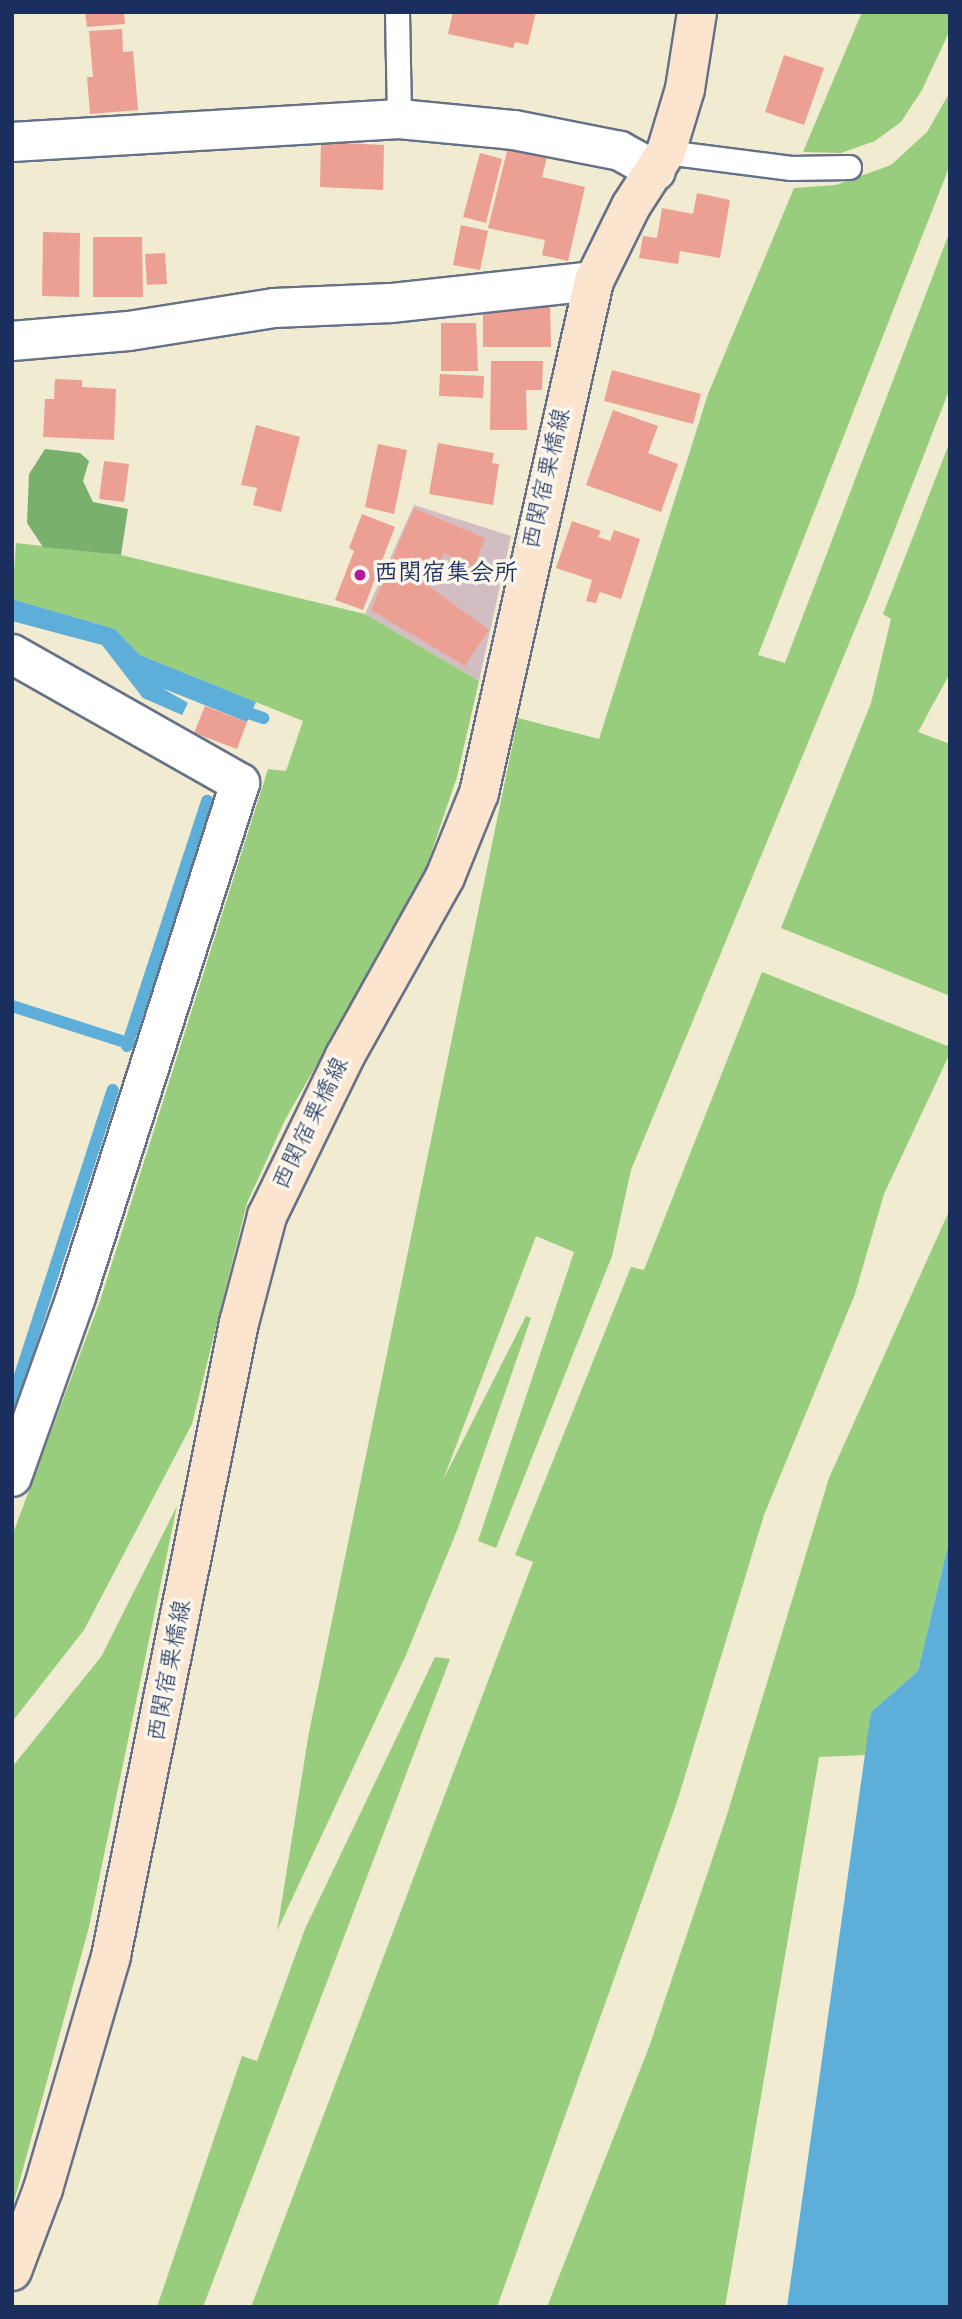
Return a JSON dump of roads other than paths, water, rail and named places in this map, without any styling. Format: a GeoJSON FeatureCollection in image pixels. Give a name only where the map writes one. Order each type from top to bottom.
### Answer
{"type":"FeatureCollection","features":[{"type":"Feature","properties":{"kind":"main road","name":"西関宿栗橋線"},"geometry":{"type":"LineString","coordinates":[[12,2271],[47,2177],[111,1956],[239,1323],[267,1216],[345,1056],[446,877],[479,793],[594,281],[631,206],[661,161],[685,89],[697,12]]}},
{"type":"Feature","properties":{"kind":"street"},"geometry":{"type":"LineString","coordinates":[[12,142],[399,120],[514,130],[661,161]]}},
{"type":"Feature","properties":{"kind":"street"},"geometry":{"type":"LineString","coordinates":[[12,341],[129,331],[274,307],[391,303],[594,281]]}},
{"type":"Feature","properties":{"kind":"street"},"geometry":{"type":"LineString","coordinates":[[12,654],[240,783],[80,1284],[12,1477]]}},
{"type":"Feature","properties":{"kind":"lane"},"geometry":{"type":"LineString","coordinates":[[397,12],[399,120]]}},
{"type":"Feature","properties":{"kind":"lane"},"geometry":{"type":"LineString","coordinates":[[661,161],[791,168],[849,167]]}},
{"type":"Feature","properties":{"kind":"water"},"geometry":{"type":"Polygon","coordinates":[[[12,599],[115,629],[140,655],[256,702],[247,722],[162,688],[188,703],[182,715],[143,698],[102,645],[12,621],[12,599]]]}},
{"type":"Feature","properties":{"kind":"water"},"geometry":{"type":"Polygon","coordinates":[[[950,1537],[950,2307],[787,2307],[871,1712],[918,1671],[950,1537]]]}},
{"type":"Feature","properties":{"kind":"waterway"},"geometry":{"type":"LineString","coordinates":[[237,709],[263,718]]}},
{"type":"Feature","properties":{"kind":"waterway"},"geometry":{"type":"LineString","coordinates":[[127,1046],[207,801]]}},
{"type":"Feature","properties":{"kind":"waterway"},"geometry":{"type":"LineString","coordinates":[[12,1006],[128,1043]]}},
{"type":"Feature","properties":{"kind":"waterway"},"geometry":{"type":"LineString","coordinates":[[12,1400],[113,1090]]}},
{"type":"Feature","properties":{"kind":"place","name":"西関宿集会所"},"geometry":{"type":"Point","coordinates":[360,575]}}]}
